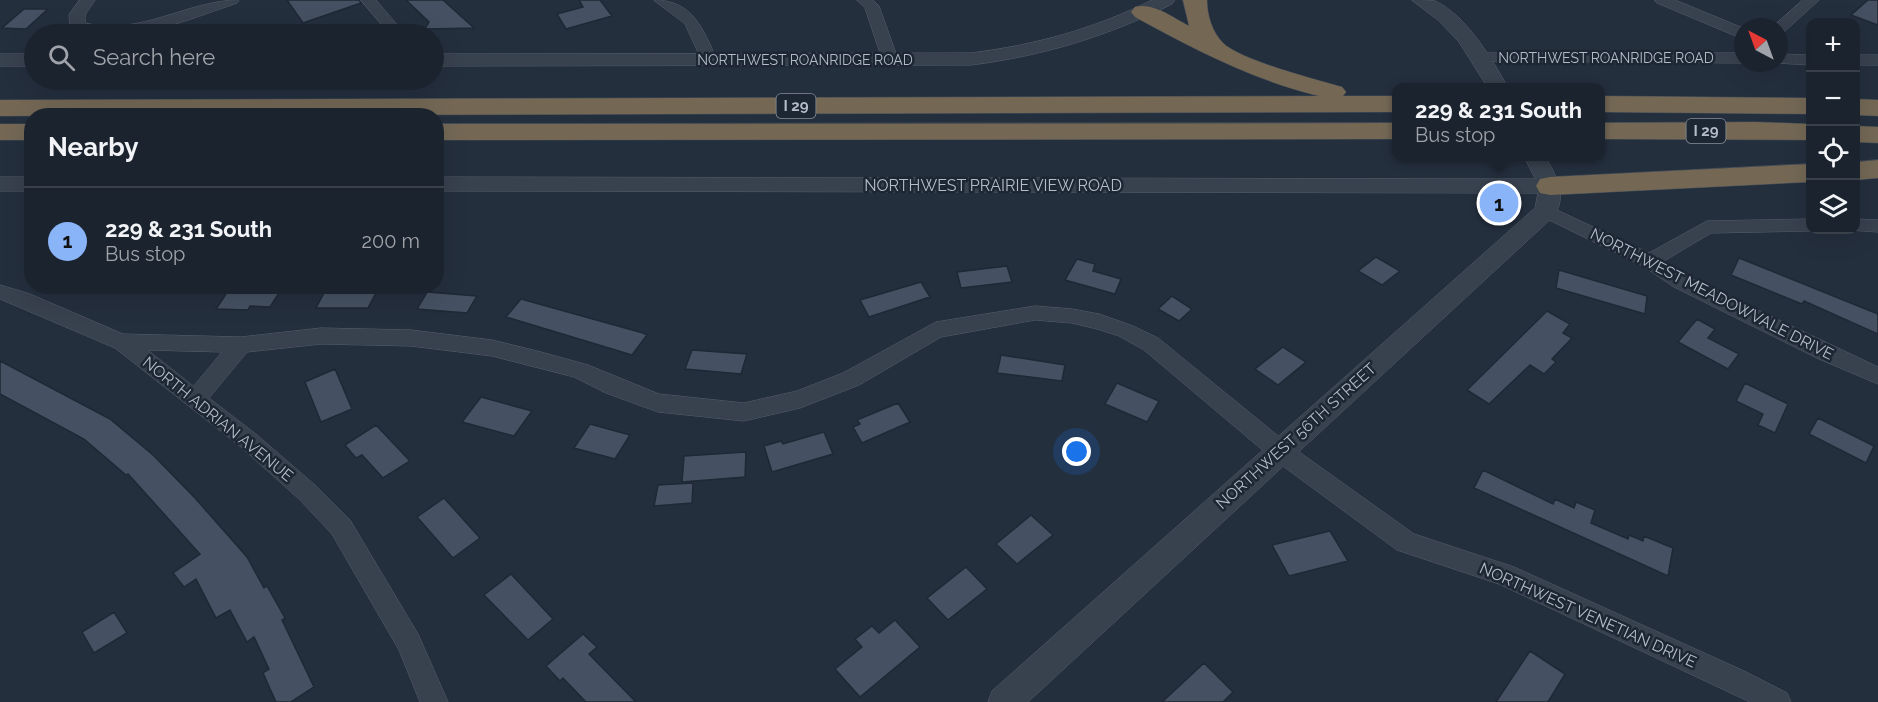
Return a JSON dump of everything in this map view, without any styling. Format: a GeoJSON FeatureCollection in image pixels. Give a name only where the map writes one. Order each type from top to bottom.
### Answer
{"type":"FeatureCollection","features":[{"type":"Feature","properties":{"kind":"highway"},"geometry":{"type":"LineString","coordinates":[[1195,0],[1194,14],[1217,51]]}},
{"type":"Feature","properties":{"kind":"highway"},"geometry":{"type":"LineString","coordinates":[[1143,12],[1217,51],[1293,82],[1392,102]]}},
{"type":"Feature","properties":{"kind":"highway","name":"I 29"},"geometry":{"type":"LineString","coordinates":[[0,108],[1392,103]]}},
{"type":"Feature","properties":{"kind":"highway","name":"I 29"},"geometry":{"type":"LineString","coordinates":[[1605,104],[1806,106]]}},
{"type":"Feature","properties":{"kind":"highway"},"geometry":{"type":"LineString","coordinates":[[1860,107],[1878,108]]}},
{"type":"Feature","properties":{"kind":"highway","name":"I 29"},"geometry":{"type":"LineString","coordinates":[[444,132],[1392,131]]}},
{"type":"Feature","properties":{"kind":"highway","name":"I 29"},"geometry":{"type":"LineString","coordinates":[[1605,131],[1806,132]]}},
{"type":"Feature","properties":{"kind":"highway"},"geometry":{"type":"LineString","coordinates":[[0,132],[24,132]]}},
{"type":"Feature","properties":{"kind":"highway"},"geometry":{"type":"LineString","coordinates":[[1860,134],[1878,135]]}},
{"type":"Feature","properties":{"kind":"highway"},"geometry":{"type":"LineString","coordinates":[[1860,171],[1878,169]]}},
{"type":"Feature","properties":{"kind":"highway"},"geometry":{"type":"LineString","coordinates":[[1548,199],[1806,173]]}},
{"type":"Feature","properties":{"kind":"street"},"geometry":{"type":"LineString","coordinates":[[79,24],[76,20],[79,9],[88,0]]}},
{"type":"Feature","properties":{"kind":"street"},"geometry":{"type":"LineString","coordinates":[[163,24],[232,0]]}},
{"type":"Feature","properties":{"kind":"street"},"geometry":{"type":"LineString","coordinates":[[368,0],[389,24]]}},
{"type":"Feature","properties":{"kind":"street"},"geometry":{"type":"LineString","coordinates":[[660,0],[692,22],[709,60]]}},
{"type":"Feature","properties":{"kind":"street"},"geometry":{"type":"LineString","coordinates":[[864,0],[872,6],[890,59]]}},
{"type":"Feature","properties":{"kind":"street","name":"NORTHWEST ROANRIDGE ROAD"},"geometry":{"type":"LineString","coordinates":[[444,60],[971,59],[1034,51],[1090,36],[1166,0]]}},
{"type":"Feature","properties":{"kind":"street","name":"NORTHWEST ROANRIDGE ROAD"},"geometry":{"type":"LineString","coordinates":[[1421,0],[1434,8],[1467,37],[1482,58],[1734,58]]}},
{"type":"Feature","properties":{"kind":"street"},"geometry":{"type":"LineString","coordinates":[[1662,0],[1734,30]]}},
{"type":"Feature","properties":{"kind":"street"},"geometry":{"type":"LineString","coordinates":[[1788,21],[1812,0]]}},
{"type":"Feature","properties":{"kind":"street"},"geometry":{"type":"LineString","coordinates":[[1482,58],[1496,83]]}},
{"type":"Feature","properties":{"kind":"street"},"geometry":{"type":"LineString","coordinates":[[1788,59],[1806,60]]}},
{"type":"Feature","properties":{"kind":"street"},"geometry":{"type":"LineString","coordinates":[[0,60],[24,60]]}},
{"type":"Feature","properties":{"kind":"street"},"geometry":{"type":"LineString","coordinates":[[1860,60],[1878,60]]}},
{"type":"Feature","properties":{"kind":"street"},"geometry":{"type":"LineString","coordinates":[[1536,161],[1548,199]]}},
{"type":"Feature","properties":{"kind":"street"},"geometry":{"type":"LineString","coordinates":[[0,184],[24,184]]}},
{"type":"Feature","properties":{"kind":"street","name":"NORTHWEST PRAIRIE VIEW ROAD"},"geometry":{"type":"LineString","coordinates":[[444,184],[1548,199]]}},
{"type":"Feature","properties":{"kind":"street","name":"NORTHWEST MEADOWVALE DRIVE"},"geometry":{"type":"LineString","coordinates":[[1548,199],[1681,282],[1878,376]]}},
{"type":"Feature","properties":{"kind":"street","name":"NORTHWEST 56TH STREET"},"geometry":{"type":"LineString","coordinates":[[1004,702],[1280,451],[1548,199]]}},
{"type":"Feature","properties":{"kind":"street"},"geometry":{"type":"LineString","coordinates":[[1650,261],[1707,227],[1806,225]]}},
{"type":"Feature","properties":{"kind":"street"},"geometry":{"type":"LineString","coordinates":[[1860,225],[1878,226]]}},
{"type":"Feature","properties":{"kind":"street","name":"NORTH ADRIAN AVENUE"},"geometry":{"type":"LineString","coordinates":[[0,292],[22,299],[122,342],[249,441],[307,492],[341,527],[408,643],[434,702]]}},
{"type":"Feature","properties":{"kind":"street","name":"NORTHWEST VENETIAN DRIVE"},"geometry":{"type":"LineString","coordinates":[[122,342],[241,345],[352,335],[456,343],[492,348],[580,371],[614,387],[658,403],[744,412],[800,399],[851,379],[918,338],[936,330],[1015,315],[1035,313],[1072,316],[1108,325],[1151,344],[1280,451],[1406,542],[1505,575],[1736,680],[1777,702]]}},
{"type":"Feature","properties":{"kind":"street"},"geometry":{"type":"LineString","coordinates":[[195,399],[241,345]]}},
{"type":"Feature","properties":{"kind":"building"},"geometry":{"type":"Polygon","coordinates":[[[287,0],[359,0],[361,3],[303,23],[287,0]]]}},
{"type":"Feature","properties":{"kind":"building"},"geometry":{"type":"Polygon","coordinates":[[[406,0],[443,0],[474,28],[444,29],[444,24],[428,24],[429,22],[406,0]]]}},
{"type":"Feature","properties":{"kind":"building"},"geometry":{"type":"Polygon","coordinates":[[[579,0],[600,0],[612,16],[566,29],[557,14],[583,7],[579,0]]]}},
{"type":"Feature","properties":{"kind":"building"},"geometry":{"type":"Polygon","coordinates":[[[1868,0],[1878,0],[1878,25],[1851,15],[1868,0]]]}},
{"type":"Feature","properties":{"kind":"building"},"geometry":{"type":"Polygon","coordinates":[[[24,9],[48,9],[32,24],[24,24],[24,29],[2,28],[24,9]]]}},
{"type":"Feature","properties":{"kind":"building"},"geometry":{"type":"Polygon","coordinates":[[[1376,257],[1400,271],[1382,285],[1358,271],[1376,257]]]}},
{"type":"Feature","properties":{"kind":"building"},"geometry":{"type":"Polygon","coordinates":[[[1739,258],[1878,314],[1878,334],[1804,301],[1802,304],[1731,275],[1739,258]]]}},
{"type":"Feature","properties":{"kind":"building"},"geometry":{"type":"Polygon","coordinates":[[[1077,259],[1095,264],[1093,271],[1121,279],[1115,294],[1065,280],[1077,259]]]}},
{"type":"Feature","properties":{"kind":"building"},"geometry":{"type":"Polygon","coordinates":[[[1007,266],[1012,282],[961,288],[957,272],[1007,266]]]}},
{"type":"Feature","properties":{"kind":"building"},"geometry":{"type":"Polygon","coordinates":[[[1559,270],[1647,296],[1645,314],[1556,288],[1559,270]]]}},
{"type":"Feature","properties":{"kind":"building"},"geometry":{"type":"Polygon","coordinates":[[[921,282],[930,297],[869,317],[860,300],[921,282]]]}},
{"type":"Feature","properties":{"kind":"building"},"geometry":{"type":"Polygon","coordinates":[[[226,294],[278,294],[270,307],[250,306],[248,310],[216,309],[226,294]]]}},
{"type":"Feature","properties":{"kind":"building"},"geometry":{"type":"Polygon","coordinates":[[[323,294],[375,294],[368,308],[316,308],[323,294]]]}},
{"type":"Feature","properties":{"kind":"building"},"geometry":{"type":"Polygon","coordinates":[[[426,294],[477,296],[467,313],[417,309],[426,294]]]}},
{"type":"Feature","properties":{"kind":"building"},"geometry":{"type":"Polygon","coordinates":[[[1172,296],[1192,309],[1179,321],[1158,309],[1172,296]]]}},
{"type":"Feature","properties":{"kind":"building"},"geometry":{"type":"Polygon","coordinates":[[[521,299],[647,335],[632,355],[506,317],[521,299]]]}},
{"type":"Feature","properties":{"kind":"building"},"geometry":{"type":"Polygon","coordinates":[[[1547,311],[1570,324],[1563,333],[1572,338],[1552,359],[1556,362],[1544,374],[1530,365],[1489,404],[1467,390],[1547,311]]]}},
{"type":"Feature","properties":{"kind":"building"},"geometry":{"type":"Polygon","coordinates":[[[1697,319],[1715,329],[1708,338],[1739,354],[1728,369],[1678,342],[1697,319]]]}},
{"type":"Feature","properties":{"kind":"building"},"geometry":{"type":"Polygon","coordinates":[[[1283,347],[1306,362],[1278,385],[1255,369],[1283,347]]]}},
{"type":"Feature","properties":{"kind":"building"},"geometry":{"type":"Polygon","coordinates":[[[692,350],[747,354],[741,374],[685,369],[692,350]]]}},
{"type":"Feature","properties":{"kind":"building"},"geometry":{"type":"Polygon","coordinates":[[[1001,355],[1065,365],[1062,381],[997,373],[1001,355]]]}},
{"type":"Feature","properties":{"kind":"building"},"geometry":{"type":"Polygon","coordinates":[[[0,361],[110,419],[153,455],[195,498],[247,557],[264,588],[267,586],[285,618],[282,620],[314,687],[291,702],[276,702],[263,673],[269,669],[254,637],[247,642],[230,610],[216,618],[196,579],[184,587],[173,573],[200,554],[128,474],[126,475],[84,439],[0,394],[0,361]]]}},
{"type":"Feature","properties":{"kind":"building"},"geometry":{"type":"Polygon","coordinates":[[[335,369],[352,409],[321,422],[305,382],[335,369]]]}},
{"type":"Feature","properties":{"kind":"building"},"geometry":{"type":"Polygon","coordinates":[[[1117,383],[1159,401],[1147,422],[1105,404],[1117,383]]]}},
{"type":"Feature","properties":{"kind":"building"},"geometry":{"type":"Polygon","coordinates":[[[1745,383],[1788,404],[1775,433],[1758,425],[1763,414],[1736,401],[1745,383]]]}},
{"type":"Feature","properties":{"kind":"building"},"geometry":{"type":"Polygon","coordinates":[[[481,397],[532,411],[514,436],[462,422],[481,397]]]}},
{"type":"Feature","properties":{"kind":"building"},"geometry":{"type":"Polygon","coordinates":[[[898,403],[910,422],[862,443],[853,427],[860,424],[857,420],[898,403]]]}},
{"type":"Feature","properties":{"kind":"building"},"geometry":{"type":"Polygon","coordinates":[[[1818,418],[1874,446],[1866,463],[1809,434],[1818,418]]]}},
{"type":"Feature","properties":{"kind":"building"},"geometry":{"type":"Polygon","coordinates":[[[590,424],[630,435],[615,459],[574,448],[590,424]]]}},
{"type":"Feature","properties":{"kind":"building"},"geometry":{"type":"Polygon","coordinates":[[[376,425],[410,461],[383,478],[362,455],[356,458],[345,445],[376,425]]]}},
{"type":"Feature","properties":{"kind":"building"},"geometry":{"type":"Polygon","coordinates":[[[824,432],[833,454],[772,472],[764,446],[781,441],[783,444],[824,432]]]}},
{"type":"Feature","properties":{"kind":"building"},"geometry":{"type":"Polygon","coordinates":[[[746,452],[745,477],[682,482],[684,456],[746,452]]]}},
{"type":"Feature","properties":{"kind":"building"},"geometry":{"type":"Polygon","coordinates":[[[1483,470],[1553,504],[1555,499],[1574,508],[1576,502],[1595,510],[1591,523],[1628,539],[1629,535],[1643,541],[1644,536],[1673,548],[1668,576],[1474,488],[1483,470]]]}},
{"type":"Feature","properties":{"kind":"building"},"geometry":{"type":"Polygon","coordinates":[[[693,483],[692,503],[654,506],[658,485],[693,483]]]}},
{"type":"Feature","properties":{"kind":"building"},"geometry":{"type":"Polygon","coordinates":[[[444,498],[480,538],[453,558],[417,517],[444,498]]]}},
{"type":"Feature","properties":{"kind":"building"},"geometry":{"type":"Polygon","coordinates":[[[1031,515],[1053,535],[1017,564],[996,544],[1031,515]]]}},
{"type":"Feature","properties":{"kind":"building"},"geometry":{"type":"Polygon","coordinates":[[[1330,531],[1348,561],[1289,576],[1272,545],[1330,531]]]}},
{"type":"Feature","properties":{"kind":"building"},"geometry":{"type":"Polygon","coordinates":[[[966,567],[987,589],[948,620],[927,598],[966,567]]]}},
{"type":"Feature","properties":{"kind":"building"},"geometry":{"type":"Polygon","coordinates":[[[511,574],[553,619],[528,640],[484,595],[511,574]]]}},
{"type":"Feature","properties":{"kind":"building"},"geometry":{"type":"Polygon","coordinates":[[[114,612],[127,633],[94,653],[82,632],[114,612]]]}},
{"type":"Feature","properties":{"kind":"building"},"geometry":{"type":"Polygon","coordinates":[[[895,620],[920,647],[860,697],[835,669],[862,647],[855,639],[872,626],[879,633],[895,620]]]}},
{"type":"Feature","properties":{"kind":"building"},"geometry":{"type":"Polygon","coordinates":[[[583,634],[597,647],[589,654],[636,702],[586,702],[563,678],[560,681],[546,666],[583,634]]]}},
{"type":"Feature","properties":{"kind":"building"},"geometry":{"type":"Polygon","coordinates":[[[1530,651],[1565,674],[1548,702],[1496,702],[1530,651]]]}},
{"type":"Feature","properties":{"kind":"building"},"geometry":{"type":"Polygon","coordinates":[[[1204,663],[1233,692],[1223,702],[1162,702],[1204,663]]]}},
{"type":"Feature","properties":{"kind":"place","name":"229 & 231 South"},"geometry":{"type":"Point","coordinates":[1499,203]}}]}
